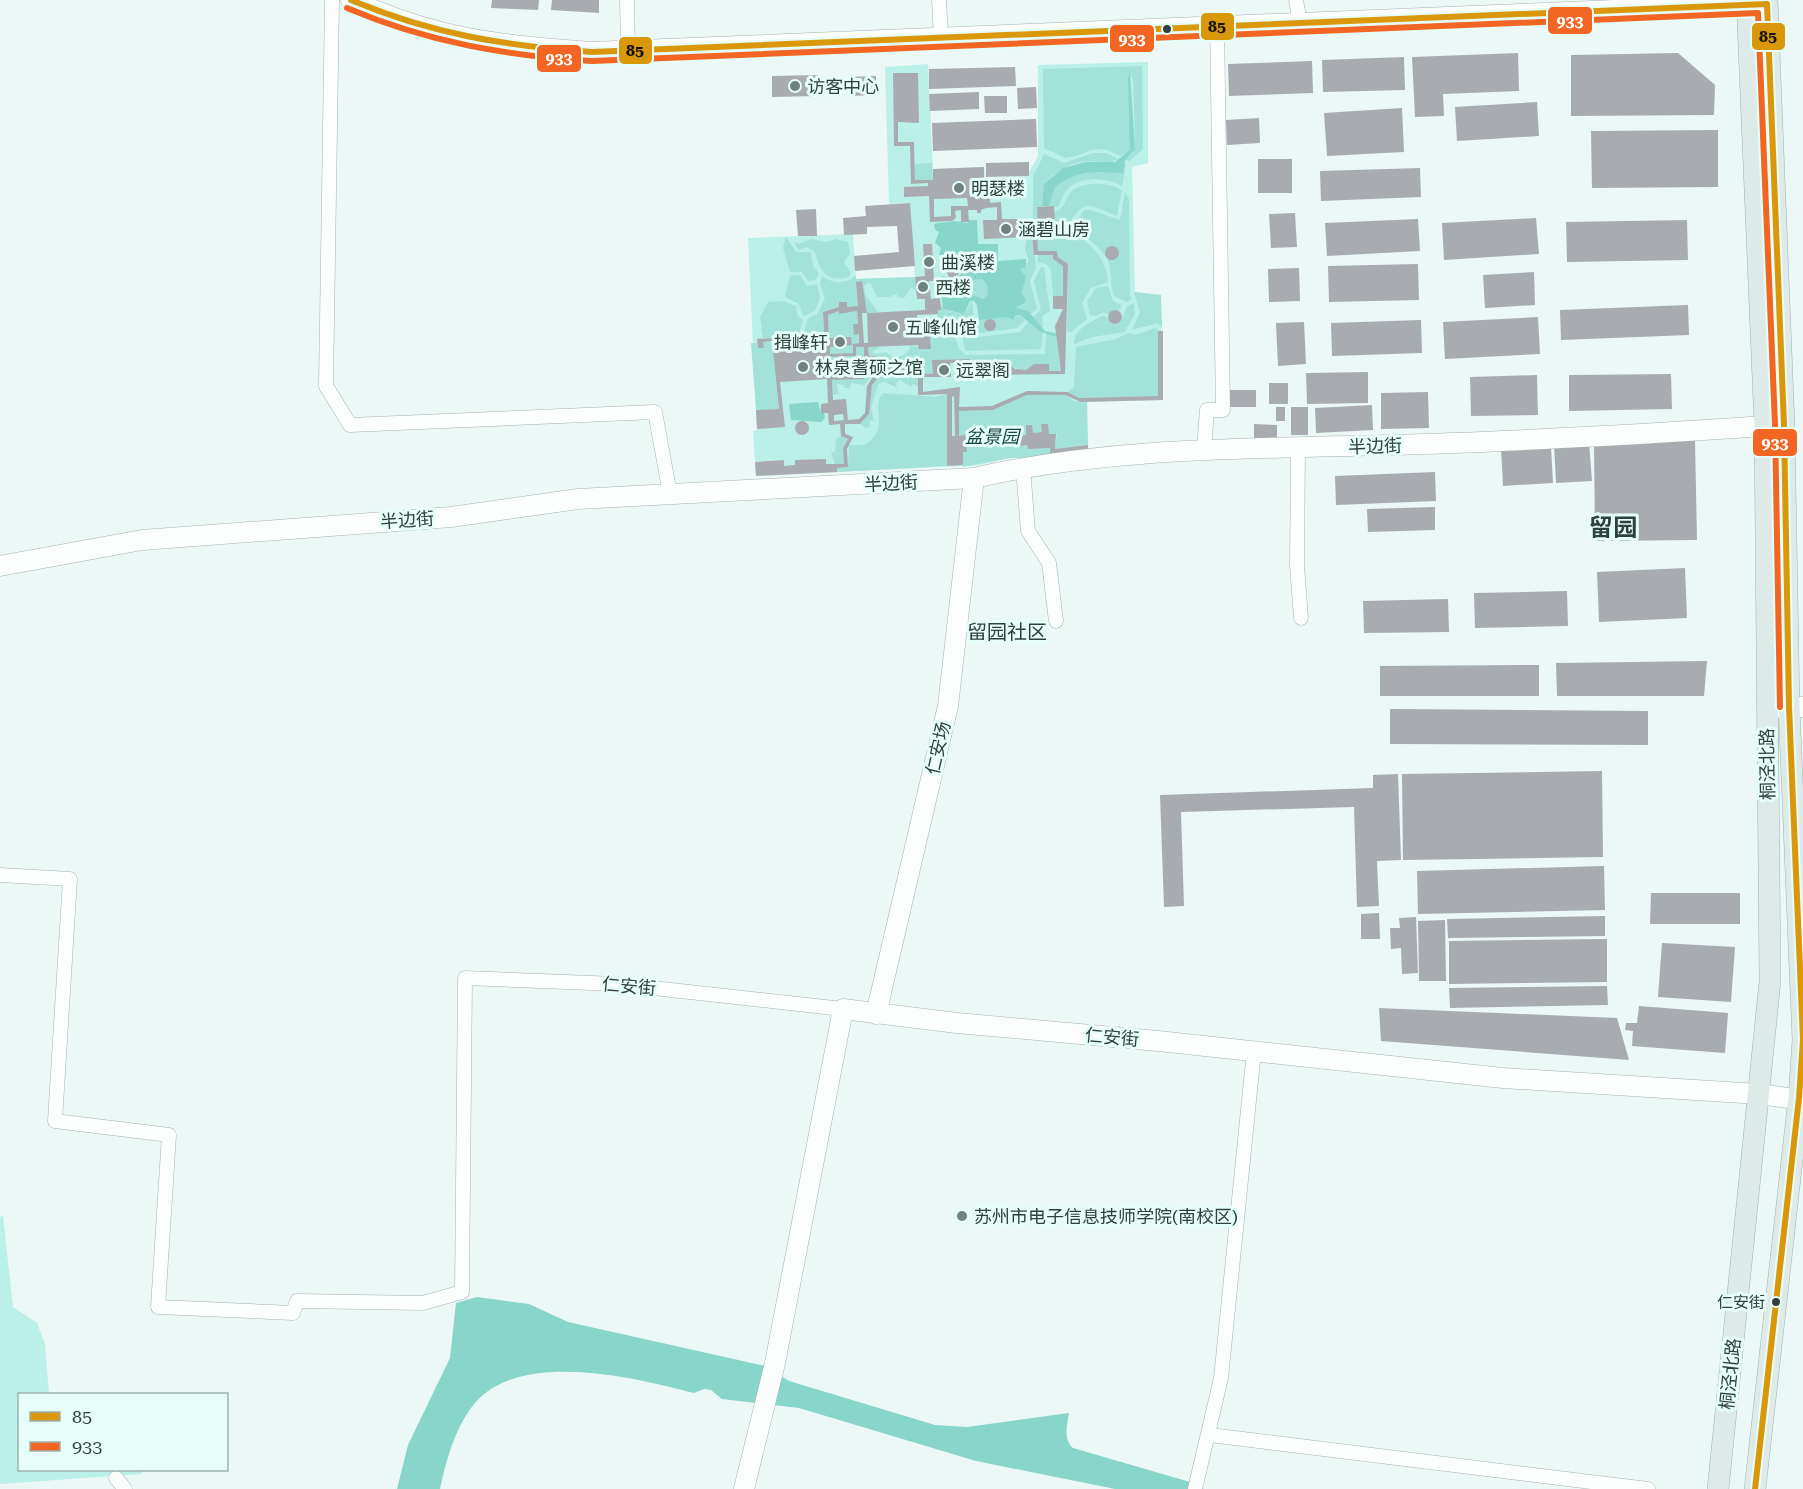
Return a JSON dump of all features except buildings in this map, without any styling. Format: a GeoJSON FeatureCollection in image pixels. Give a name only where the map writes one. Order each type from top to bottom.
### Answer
{"type":"FeatureCollection","features":[{"type":"Feature","properties":{"kind":"main road","name":"桐泾北路"},"geometry":{"type":"LineString","coordinates":[[1755,1489],[1801,1099],[1803,1040],[1796,707],[1774,426],[1757,2]]}},
{"type":"Feature","properties":{"kind":"main road","name":"桐泾北路"},"geometry":{"type":"LineString","coordinates":[[1718,1489],[1770,981],[1767,708],[1774,426]]}},
{"type":"Feature","properties":{"kind":"street"},"geometry":{"type":"LineString","coordinates":[[332,0],[326,386],[350,425],[655,412],[670,494]]}},
{"type":"Feature","properties":{"kind":"street"},"geometry":{"type":"LineString","coordinates":[[351,0],[424,29],[457,38],[525,48],[592,52],[1757,2]]}},
{"type":"Feature","properties":{"kind":"street"},"geometry":{"type":"LineString","coordinates":[[627,0],[628,50]]}},
{"type":"Feature","properties":{"kind":"street"},"geometry":{"type":"LineString","coordinates":[[939,0],[941,38]]}},
{"type":"Feature","properties":{"kind":"street"},"geometry":{"type":"LineString","coordinates":[[1296,0],[1300,23]]}},
{"type":"Feature","properties":{"kind":"street"},"geometry":{"type":"LineString","coordinates":[[1204,449],[1207,411],[1223,410],[1216,26]]}},
{"type":"Feature","properties":{"kind":"street","name":"半边街"},"geometry":{"type":"LineString","coordinates":[[0,566],[142,540],[451,516],[578,499],[974,478],[1023,467],[1204,449],[1466,443],[1774,426]]}},
{"type":"Feature","properties":{"kind":"street"},"geometry":{"type":"LineString","coordinates":[[1298,448],[1297,566],[1301,618]]}},
{"type":"Feature","properties":{"kind":"street"},"geometry":{"type":"LineString","coordinates":[[1023,467],[1028,531],[1049,563],[1056,621]]}},
{"type":"Feature","properties":{"kind":"street","name":"仁安场"},"geometry":{"type":"LineString","coordinates":[[876,1014],[948,706],[974,478]]}},
{"type":"Feature","properties":{"kind":"street"},"geometry":{"type":"LineString","coordinates":[[1767,708],[1796,707]]}},
{"type":"Feature","properties":{"kind":"street","name":"仁安街"},"geometry":{"type":"LineString","coordinates":[[0,875],[70,879],[55,1121],[170,1135],[158,1307],[293,1313],[297,1301],[423,1303],[462,1292],[465,978],[617,984],[876,1014],[1503,1077],[1759,1094],[1801,1099]]}},
{"type":"Feature","properties":{"kind":"street"},"geometry":{"type":"LineString","coordinates":[[744,1489],[775,1363],[843,1010]]}},
{"type":"Feature","properties":{"kind":"street"},"geometry":{"type":"LineString","coordinates":[[1196,1484],[1210,1435],[1221,1378],[1254,1051]]}},
{"type":"Feature","properties":{"kind":"street"},"geometry":{"type":"LineString","coordinates":[[1210,1435],[1648,1489]]}},
{"type":"Feature","properties":{"kind":"street"},"geometry":{"type":"LineString","coordinates":[[116,1478],[125,1489]]}},
{"type":"Feature","properties":{"kind":"green space"},"geometry":{"type":"Polygon","coordinates":[[[1148,62],[1148,163],[1132,167],[1135,292],[1161,295],[1163,400],[1087,402],[1088,456],[1010,458],[980,465],[756,476],[753,431],[757,430],[748,238],[853,234],[856,279],[915,277],[909,203],[889,204],[885,67],[928,64],[933,169],[984,167],[985,178],[1027,176],[1038,156],[1038,65],[1148,62]]]}},
{"type":"Feature","properties":{"kind":"green space"},"geometry":{"type":"Polygon","coordinates":[[[1142,66],[1143,149],[1129,161],[1125,160],[1135,149],[1133,79],[1129,73],[1131,145],[1129,152],[1120,156],[1097,149],[1065,158],[1044,148],[1043,69],[1142,66]]]}},
{"type":"Feature","properties":{"kind":"green space"},"geometry":{"type":"Polygon","coordinates":[[[1093,153],[1106,153],[1118,159],[1108,162],[1083,161],[1065,168],[1044,184],[1042,206],[1037,207],[1055,225],[1054,212],[1063,206],[1069,194],[1077,188],[1090,184],[1104,184],[1122,191],[1117,216],[1094,207],[1083,207],[1068,226],[1070,232],[1091,246],[1101,258],[1108,282],[1091,288],[1082,303],[1087,319],[1070,333],[1067,330],[1068,264],[1058,257],[1057,251],[1038,251],[1037,228],[1033,223],[1033,177],[1044,154],[1064,163],[1093,153]]]}},
{"type":"Feature","properties":{"kind":"green space"},"geometry":{"type":"Polygon","coordinates":[[[932,163],[933,180],[915,180],[915,164],[932,163]]]}},
{"type":"Feature","properties":{"kind":"green space"},"geometry":{"type":"Polygon","coordinates":[[[1123,163],[1126,164],[1122,186],[1110,181],[1090,179],[1069,188],[1058,207],[1049,206],[1054,187],[1067,176],[1086,171],[1123,173],[1123,163]]]}},
{"type":"Feature","properties":{"kind":"green space"},"geometry":{"type":"Polygon","coordinates":[[[1125,192],[1129,199],[1130,296],[1132,299],[1127,302],[1114,296],[1110,268],[1105,256],[1095,245],[1072,228],[1084,210],[1091,210],[1120,220],[1125,192]]]}},
{"type":"Feature","properties":{"kind":"green space"},"geometry":{"type":"Polygon","coordinates":[[[786,237],[796,252],[811,252],[813,266],[819,273],[816,280],[808,281],[802,272],[790,272],[783,248],[786,237]]]}},
{"type":"Feature","properties":{"kind":"green space"},"geometry":{"type":"Polygon","coordinates":[[[1027,237],[1032,237],[1036,267],[1030,281],[1037,309],[1031,314],[1014,308],[1022,305],[1021,292],[1024,274],[1020,269],[1026,267],[1029,260],[1025,249],[1027,237]]]}},
{"type":"Feature","properties":{"kind":"green space"},"geometry":{"type":"Polygon","coordinates":[[[811,239],[826,242],[836,239],[848,242],[850,254],[844,262],[851,273],[849,277],[830,277],[819,265],[815,252],[807,247],[799,250],[794,242],[799,244],[811,239]]]}},
{"type":"Feature","properties":{"kind":"green space"},"geometry":{"type":"Polygon","coordinates":[[[1038,255],[1053,255],[1053,259],[1063,266],[1063,296],[1053,296],[1051,270],[1046,264],[1038,262],[1038,255]]]}},
{"type":"Feature","properties":{"kind":"green space"},"geometry":{"type":"Polygon","coordinates":[[[1041,267],[1044,267],[1050,311],[1042,316],[1043,328],[1033,317],[1041,310],[1034,281],[1041,267]]]}},
{"type":"Feature","properties":{"kind":"green space"},"geometry":{"type":"Polygon","coordinates":[[[856,275],[856,279],[915,277],[916,291],[911,287],[904,298],[897,297],[897,294],[877,297],[871,284],[868,283],[864,286],[865,294],[878,312],[867,313],[861,281],[856,282],[858,306],[847,307],[847,302],[839,302],[839,307],[823,312],[825,348],[776,351],[775,338],[763,338],[760,317],[768,302],[783,301],[796,306],[797,315],[803,320],[799,334],[803,335],[808,318],[817,314],[825,299],[820,284],[822,276],[844,282],[856,275]]]}},
{"type":"Feature","properties":{"kind":"green space"},"geometry":{"type":"Polygon","coordinates":[[[790,276],[801,276],[807,286],[817,284],[820,298],[815,311],[803,316],[799,304],[785,297],[790,276]]]}},
{"type":"Feature","properties":{"kind":"green space"},"geometry":{"type":"Polygon","coordinates":[[[982,279],[987,285],[988,295],[983,299],[968,290],[973,280],[982,279]]]}},
{"type":"Feature","properties":{"kind":"green space"},"geometry":{"type":"Polygon","coordinates":[[[1108,286],[1113,301],[1122,305],[1119,311],[1114,310],[1109,315],[1104,312],[1095,316],[1090,315],[1087,301],[1096,288],[1108,286]]]}},
{"type":"Feature","properties":{"kind":"green space"},"geometry":{"type":"Polygon","coordinates":[[[1134,292],[1161,295],[1162,328],[1158,323],[1132,330],[1140,312],[1134,292]]]}},
{"type":"Feature","properties":{"kind":"green space"},"geometry":{"type":"Polygon","coordinates":[[[972,301],[974,320],[963,318],[948,320],[949,329],[936,325],[938,310],[941,310],[941,306],[947,311],[964,314],[972,301]]]}},
{"type":"Feature","properties":{"kind":"green space"},"geometry":{"type":"Polygon","coordinates":[[[1134,303],[1135,314],[1125,332],[1092,337],[1074,344],[1077,333],[1085,326],[1104,315],[1116,325],[1121,322],[1127,306],[1134,303]]]}},
{"type":"Feature","properties":{"kind":"green space"},"geometry":{"type":"Polygon","coordinates":[[[839,311],[840,314],[857,311],[859,343],[853,344],[853,353],[830,354],[828,315],[839,311]]]}},
{"type":"Feature","properties":{"kind":"green space"},"geometry":{"type":"Polygon","coordinates":[[[1018,314],[1025,320],[1017,328],[981,333],[975,330],[977,319],[1007,317],[1013,320],[1018,314]]]}},
{"type":"Feature","properties":{"kind":"green space"},"geometry":{"type":"Polygon","coordinates":[[[960,321],[971,323],[972,333],[979,337],[1020,332],[1029,321],[1043,332],[1041,349],[966,351],[959,329],[953,323],[960,321]]]}},
{"type":"Feature","properties":{"kind":"green space"},"geometry":{"type":"Polygon","coordinates":[[[917,322],[923,328],[932,325],[936,330],[954,332],[959,349],[966,355],[1045,354],[1046,333],[1056,336],[1061,371],[1049,371],[1048,364],[1034,364],[1026,370],[994,364],[978,371],[968,359],[933,360],[933,374],[917,373],[906,367],[882,368],[877,356],[869,356],[868,347],[880,347],[872,352],[876,354],[886,352],[894,358],[904,355],[910,349],[909,345],[931,349],[930,332],[918,332],[917,322]]]}},
{"type":"Feature","properties":{"kind":"green space"},"geometry":{"type":"Polygon","coordinates":[[[1158,329],[1158,396],[1079,398],[1068,392],[1074,387],[1076,347],[1116,339],[1128,333],[1135,335],[1158,329]]]}},
{"type":"Feature","properties":{"kind":"green space"},"geometry":{"type":"Polygon","coordinates":[[[772,341],[779,409],[756,410],[751,343],[757,343],[758,348],[763,348],[763,342],[772,341]]]}},
{"type":"Feature","properties":{"kind":"green space"},"geometry":{"type":"Polygon","coordinates":[[[856,347],[864,347],[864,360],[874,360],[878,369],[864,385],[851,383],[850,388],[845,388],[844,385],[837,384],[838,394],[833,395],[832,380],[852,378],[852,374],[832,377],[830,357],[856,356],[856,347]]]}},
{"type":"Feature","properties":{"kind":"green space"},"geometry":{"type":"Polygon","coordinates":[[[905,370],[918,376],[918,387],[913,384],[911,387],[900,380],[895,384],[898,388],[884,382],[878,384],[871,409],[874,421],[869,421],[870,426],[866,428],[860,424],[869,414],[872,385],[883,372],[905,370]]]}},
{"type":"Feature","properties":{"kind":"green space"},"geometry":{"type":"Polygon","coordinates":[[[884,393],[936,397],[947,394],[947,466],[837,472],[837,468],[848,467],[849,445],[865,445],[877,432],[878,405],[884,393]]]}},
{"type":"Feature","properties":{"kind":"green space","name":"盆景园"},"geometry":{"type":"Polygon","coordinates":[[[1027,395],[1065,395],[1074,401],[1087,402],[1088,445],[1055,449],[1057,434],[1049,434],[1048,424],[1041,424],[1042,432],[1033,433],[1032,425],[1026,425],[1026,435],[1019,436],[1020,446],[1027,445],[1028,449],[1050,448],[1051,454],[1071,457],[1010,458],[963,467],[963,452],[967,451],[966,436],[959,436],[959,411],[993,410],[1027,395]]]}},
{"type":"Feature","properties":{"kind":"green space"},"geometry":{"type":"Polygon","coordinates":[[[841,436],[848,439],[843,448],[844,464],[835,464],[831,453],[835,451],[836,439],[841,436]]]}},
{"type":"Feature","properties":{"kind":"green space"},"geometry":{"type":"Polygon","coordinates":[[[3,1216],[13,1307],[37,1323],[45,1344],[49,1393],[18,1393],[18,1471],[141,1471],[142,1474],[0,1484],[0,1217],[3,1216]]]}},
{"type":"Feature","properties":{"kind":"shaded area"},"geometry":{"type":"Polygon","coordinates":[[[1130,72],[1135,149],[1125,160],[1123,173],[1088,172],[1080,174],[1055,187],[1049,206],[1042,206],[1044,184],[1063,168],[1086,162],[1115,162],[1130,150],[1128,79],[1130,72]]]}},
{"type":"Feature","properties":{"kind":"shaded area"},"geometry":{"type":"Polygon","coordinates":[[[969,220],[977,220],[978,244],[998,244],[998,261],[1026,259],[1026,267],[1020,269],[1026,277],[1021,294],[1026,299],[1023,304],[1015,308],[1028,311],[1045,331],[1059,334],[1057,337],[1041,332],[1020,315],[1016,315],[1013,320],[1007,317],[979,320],[977,305],[974,301],[970,301],[964,314],[943,309],[941,293],[934,291],[943,283],[941,276],[955,278],[967,270],[961,269],[960,260],[948,261],[943,255],[939,255],[941,248],[935,243],[939,232],[935,230],[934,224],[954,221],[968,223],[969,220]],[[982,279],[973,280],[968,290],[983,299],[988,295],[987,285],[982,279]]]}},
{"type":"Feature","properties":{"kind":"shaded area"},"geometry":{"type":"Polygon","coordinates":[[[818,402],[825,418],[821,422],[791,420],[789,404],[818,402]]]}},
{"type":"Feature","properties":{"kind":"shaded area"},"geometry":{"type":"Polygon","coordinates":[[[477,1297],[529,1304],[568,1322],[765,1366],[789,1381],[935,1425],[967,1427],[1069,1413],[1067,1436],[1073,1448],[1190,1482],[1204,1489],[1115,1489],[976,1461],[799,1408],[722,1399],[711,1390],[704,1389],[694,1393],[609,1375],[545,1372],[516,1378],[491,1389],[471,1408],[455,1436],[440,1489],[397,1489],[408,1445],[450,1358],[456,1303],[477,1297]]]}},
{"type":"Feature","properties":{"kind":"transit line","name":"85"},"geometry":{"type":"LineString","coordinates":[[351,0],[439,30],[499,42],[592,52],[1767,4],[1784,425],[1789,707],[1803,1040],[1799,1098],[1755,1489]]}},
{"type":"Feature","properties":{"kind":"transit line","name":"933"},"geometry":{"type":"LineString","coordinates":[[347,8],[407,30],[468,45],[498,51],[592,61],[1758,13],[1775,425],[1780,707]]}},
{"type":"Feature","properties":{"kind":"place","name":"访客中心"},"geometry":{"type":"Point","coordinates":[795,86]}},
{"type":"Feature","properties":{"kind":"place","name":"明瑟楼"},"geometry":{"type":"Point","coordinates":[959,188]}},
{"type":"Feature","properties":{"kind":"place","name":"涵碧山房"},"geometry":{"type":"Point","coordinates":[1006,229]}},
{"type":"Feature","properties":{"kind":"place","name":"曲溪楼"},"geometry":{"type":"Point","coordinates":[929,262]}},
{"type":"Feature","properties":{"kind":"place","name":"西楼"},"geometry":{"type":"Point","coordinates":[923,287]}},
{"type":"Feature","properties":{"kind":"place","name":"五峰仙馆"},"geometry":{"type":"Point","coordinates":[893,327]}},
{"type":"Feature","properties":{"kind":"place","name":"揖峰轩"},"geometry":{"type":"Point","coordinates":[840,342]}},
{"type":"Feature","properties":{"kind":"place","name":"林泉耆硕之馆"},"geometry":{"type":"Point","coordinates":[803,367]}},
{"type":"Feature","properties":{"kind":"place","name":"远翠阁"},"geometry":{"type":"Point","coordinates":[944,370]}},
{"type":"Feature","properties":{"kind":"place","name":"苏州市电子信息技师学院(南校区)"},"geometry":{"type":"Point","coordinates":[962,1216]}},
{"type":"Feature","properties":{"kind":"place","name":"仁安街"},"geometry":{"type":"Point","coordinates":[1776,1302]}},
{"type":"Feature","properties":{"kind":"district","name":"留园"},"geometry":{"type":"Point","coordinates":[1613,528]}},
{"type":"Feature","properties":{"kind":"district","name":"留园社区"},"geometry":{"type":"Point","coordinates":[1007,632]}}]}
